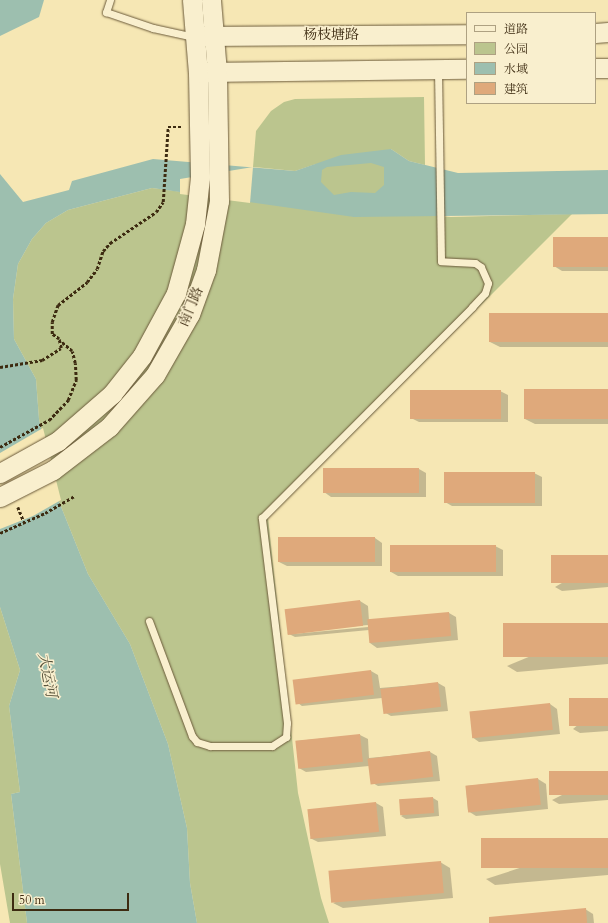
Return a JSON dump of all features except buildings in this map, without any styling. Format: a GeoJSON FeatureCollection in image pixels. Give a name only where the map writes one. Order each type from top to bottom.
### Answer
{"type":"FeatureCollection","features":[{"type":"Feature","properties":{"kind":"main road","name":"南门路"},"geometry":{"type":"LineString","coordinates":[[0,474],[58,441],[95,411],[127,376],[154,336],[176,293],[190,248],[198,200],[200,153],[198,73],[192,0]]}},
{"type":"Feature","properties":{"kind":"main road","name":"南门路"},"geometry":{"type":"LineString","coordinates":[[0,497],[53,470],[91,443],[130,405],[168,355],[190,314],[208,262],[219,201],[220,154],[217,72],[211,0]]}},
{"type":"Feature","properties":{"kind":"main road"},"geometry":{"type":"LineString","coordinates":[[596,32],[608,32]]}},
{"type":"Feature","properties":{"kind":"main road","name":"杨枝塘路"},"geometry":{"type":"LineString","coordinates":[[195,37],[466,34]]}},
{"type":"Feature","properties":{"kind":"main road"},"geometry":{"type":"LineString","coordinates":[[596,68],[608,68]]}},
{"type":"Feature","properties":{"kind":"main road"},"geometry":{"type":"LineString","coordinates":[[198,73],[466,69]]}},
{"type":"Feature","properties":{"kind":"lane"},"geometry":{"type":"LineString","coordinates":[[110,0],[106,12],[153,28],[195,37]]}},
{"type":"Feature","properties":{"kind":"lane"},"geometry":{"type":"LineString","coordinates":[[149,621],[192,736],[197,742],[210,746],[272,746],[286,737],[287,723],[262,518],[485,293],[488,283],[485,275],[475,263],[441,261],[438,70]]}},
{"type":"Feature","properties":{"kind":"path"},"geometry":{"type":"LineString","coordinates":[[0,447],[49,420],[68,400],[76,380],[72,351],[52,334],[52,322],[58,306],[87,282],[97,269],[103,251],[110,243],[152,215],[163,202],[168,127],[199,127]]}},
{"type":"Feature","properties":{"kind":"path"},"geometry":{"type":"LineString","coordinates":[[0,367],[33,360],[42,360],[61,348],[59,340]]}},
{"type":"Feature","properties":{"kind":"path"},"geometry":{"type":"LineString","coordinates":[[0,533],[45,513],[75,496]]}},
{"type":"Feature","properties":{"kind":"green space"},"geometry":{"type":"Polygon","coordinates":[[[424,97],[425,165],[409,161],[391,149],[386,204],[313,200],[316,164],[295,171],[253,167],[256,131],[271,111],[284,102],[295,99],[424,97]]]}},
{"type":"Feature","properties":{"kind":"green space"},"geometry":{"type":"Polygon","coordinates":[[[152,188],[251,201],[451,217],[572,214],[268,518],[298,793],[321,898],[329,923],[197,923],[190,883],[187,828],[168,744],[130,644],[88,574],[54,489],[39,419],[36,379],[14,339],[13,299],[18,264],[32,239],[46,223],[68,210],[152,188]]]}},
{"type":"Feature","properties":{"kind":"green space"},"geometry":{"type":"Polygon","coordinates":[[[0,607],[20,670],[9,706],[20,792],[11,794],[27,923],[10,923],[0,864],[0,607]]]}},
{"type":"Feature","properties":{"kind":"water"},"geometry":{"type":"Polygon","coordinates":[[[0,0],[44,0],[39,17],[0,36],[0,0]]]}},
{"type":"Feature","properties":{"kind":"water","name":"大运河"},"geometry":{"type":"Polygon","coordinates":[[[391,149],[409,161],[458,173],[608,170],[608,214],[354,217],[152,188],[68,210],[46,223],[32,239],[18,264],[13,299],[14,339],[36,379],[39,419],[54,489],[88,574],[130,644],[168,744],[187,828],[190,883],[197,923],[27,923],[11,794],[20,792],[9,706],[20,670],[0,607],[0,174],[23,202],[69,190],[72,181],[153,159],[295,171],[341,155],[391,149]],[[371,163],[327,167],[322,170],[321,182],[334,195],[351,192],[375,193],[384,185],[384,167],[371,163]]]}},
{"type":"Feature","properties":{"kind":"pier"},"geometry":{"type":"Polygon","coordinates":[[[253,167],[250,203],[180,194],[180,179],[253,167]]]}},
{"type":"Feature","properties":{"kind":"pier"},"geometry":{"type":"Polygon","coordinates":[[[43,428],[61,500],[33,516],[0,529],[0,453],[43,428]]]}}]}
